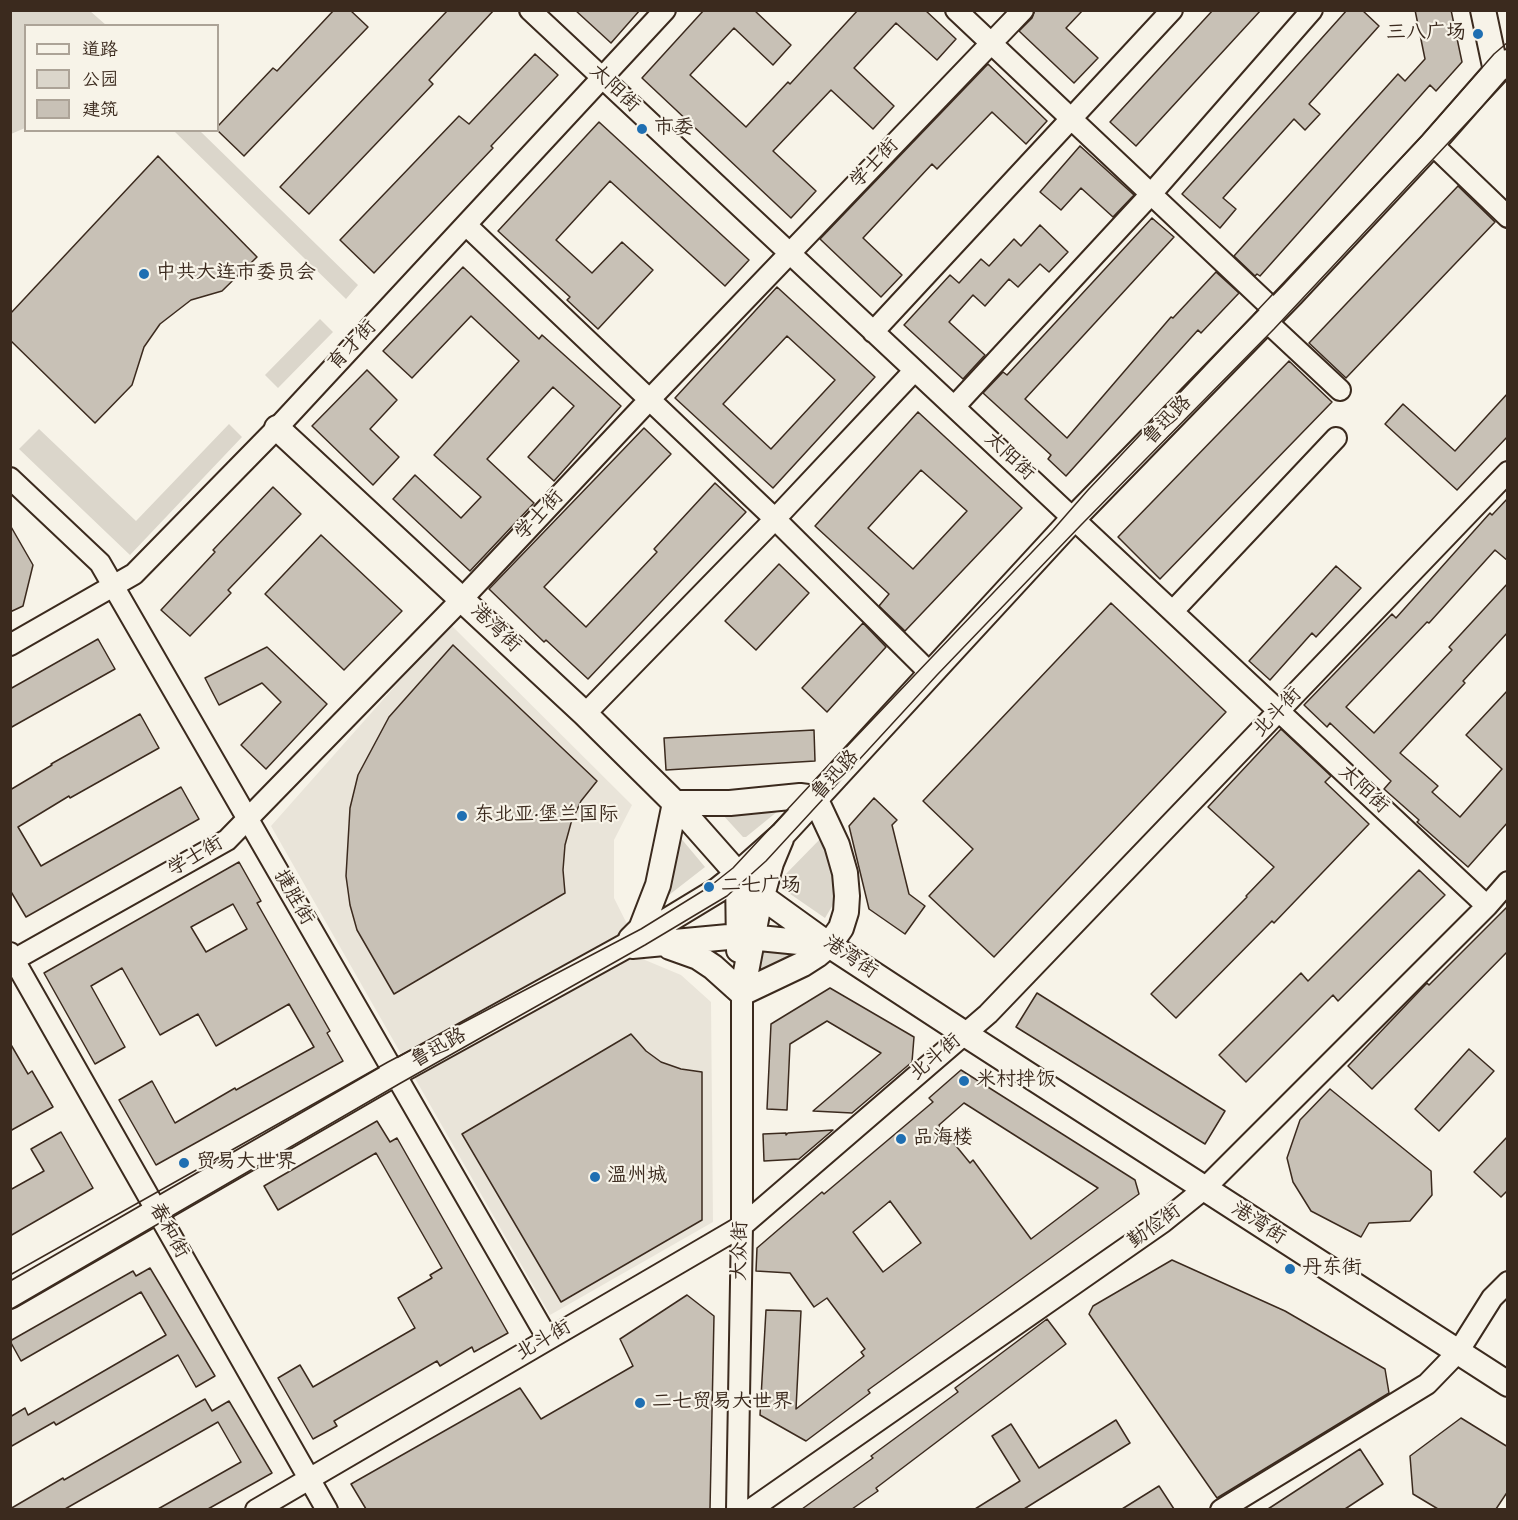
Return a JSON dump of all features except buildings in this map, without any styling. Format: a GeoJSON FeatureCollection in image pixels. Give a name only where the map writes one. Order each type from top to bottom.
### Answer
{"type":"FeatureCollection","features":[{"type":"Feature","properties":{"kind":"main road"},"geometry":{"type":"LineString","coordinates":[[1484,10],[1504,66]]}},
{"type":"Feature","properties":{"kind":"main road","name":"鲁迅路"},"geometry":{"type":"LineString","coordinates":[[10,1296],[394,1074],[624,947],[718,891],[783,834],[1074,518],[1270,316],[1504,66]]}},
{"type":"Feature","properties":{"kind":"main road","name":"港湾街"},"geometry":{"type":"LineString","coordinates":[[277,428],[585,714],[675,803],[738,874],[761,896],[829,945],[964,1034],[1508,1384]]}},
{"type":"Feature","properties":{"kind":"main road"},"geometry":{"type":"LineString","coordinates":[[624,947],[641,929],[651,906],[671,829],[675,803],[730,803],[800,796],[815,798],[837,845],[845,873],[848,897],[841,928],[829,945],[803,964],[742,993]]}},
{"type":"Feature","properties":{"kind":"main road"},"geometry":{"type":"LineString","coordinates":[[745,937],[783,834]]}},
{"type":"Feature","properties":{"kind":"main road"},"geometry":{"type":"LineString","coordinates":[[738,874],[745,937],[742,993]]}},
{"type":"Feature","properties":{"kind":"main road"},"geometry":{"type":"LineString","coordinates":[[624,947],[745,937],[829,945]]}},
{"type":"Feature","properties":{"kind":"main road"},"geometry":{"type":"LineString","coordinates":[[659,944],[698,957],[742,993]]}},
{"type":"Feature","properties":{"kind":"street","name":"太阳街"},"geometry":{"type":"LineString","coordinates":[[530,10],[1486,906]]}},
{"type":"Feature","properties":{"kind":"street","name":"育才街"},"geometry":{"type":"LineString","coordinates":[[10,645],[134,574],[277,428],[665,10]]}},
{"type":"Feature","properties":{"kind":"street"},"geometry":{"type":"LineString","coordinates":[[956,10],[1151,194],[1340,390]]}},
{"type":"Feature","properties":{"kind":"street","name":"学士街"},"geometry":{"type":"LineString","coordinates":[[12,958],[227,840],[462,599],[650,399],[1023,10]]}},
{"type":"Feature","properties":{"kind":"street"},"geometry":{"type":"LineString","coordinates":[[873,332],[1172,10]]}},
{"type":"Feature","properties":{"kind":"street"},"geometry":{"type":"LineString","coordinates":[[954,407],[1151,194],[1312,10]]}},
{"type":"Feature","properties":{"kind":"street"},"geometry":{"type":"LineString","coordinates":[[1432,144],[1508,217]]}},
{"type":"Feature","properties":{"kind":"street"},"geometry":{"type":"LineString","coordinates":[[466,225],[775,519],[930,673]]}},
{"type":"Feature","properties":{"kind":"street"},"geometry":{"type":"LineString","coordinates":[[585,714],[775,519],[914,371]]}},
{"type":"Feature","properties":{"kind":"street"},"geometry":{"type":"LineString","coordinates":[[1173,611],[1336,438]]}},
{"type":"Feature","properties":{"kind":"street","name":"北斗街"},"geometry":{"type":"LineString","coordinates":[[256,1509],[742,1226],[988,1014],[1508,472]]}},
{"type":"Feature","properties":{"kind":"street","name":"捷胜街"},"geometry":{"type":"LineString","coordinates":[[10,478],[100,563],[548,1339]]}},
{"type":"Feature","properties":{"kind":"street","name":"勤俭街"},"geometry":{"type":"LineString","coordinates":[[750,1509],[1163,1222],[1204,1189],[1508,882]]}},
{"type":"Feature","properties":{"kind":"street","name":"春和街"},"geometry":{"type":"LineString","coordinates":[[12,958],[327,1509]]}},
{"type":"Feature","properties":{"kind":"street","name":"大众街"},"geometry":{"type":"LineString","coordinates":[[736,1509],[742,1226],[742,993]]}},
{"type":"Feature","properties":{"kind":"street"},"geometry":{"type":"LineString","coordinates":[[1227,1508],[1427,1384],[1458,1352],[1492,1298],[1508,1282]]}},
{"type":"Feature","properties":{"kind":"shaded area"},"geometry":{"type":"Polygon","coordinates":[[[450,624],[632,805],[614,840],[614,898],[645,960],[681,975],[711,1002],[713,1222],[550,1315],[271,826],[450,624]]]}},
{"type":"Feature","properties":{"kind":"green space"},"geometry":{"type":"Polygon","coordinates":[[[11,10],[90,11],[105,24],[24,24],[24,128],[11,134],[11,10]]]}},
{"type":"Feature","properties":{"kind":"green space"},"geometry":{"type":"Polygon","coordinates":[[[175,132],[201,132],[358,285],[346,299],[175,132]]]}},
{"type":"Feature","properties":{"kind":"green space"},"geometry":{"type":"Polygon","coordinates":[[[320,319],[333,332],[278,388],[265,375],[320,319]]]}},
{"type":"Feature","properties":{"kind":"green space"},"geometry":{"type":"Polygon","coordinates":[[[229,424],[242,437],[130,555],[19,449],[39,429],[136,521],[229,424]]]}},
{"type":"Feature","properties":{"kind":"green space"},"geometry":{"type":"Polygon","coordinates":[[[778,811],[746,837],[743,837],[722,814],[750,815],[778,811]]]}},
{"type":"Feature","properties":{"kind":"green space"},"geometry":{"type":"Polygon","coordinates":[[[679,836],[705,867],[660,902],[679,836]]]}},
{"type":"Feature","properties":{"kind":"green space"},"geometry":{"type":"Polygon","coordinates":[[[823,836],[827,843],[837,891],[834,903],[825,918],[783,889],[780,883],[780,880],[823,836]]]}},
{"type":"Feature","properties":{"kind":"green space"},"geometry":{"type":"Polygon","coordinates":[[[756,949],[793,954],[794,957],[756,976],[756,949]]]}},
{"type":"Feature","properties":{"kind":"tram line"},"geometry":{"type":"LineString","coordinates":[[10,1275],[388,1062],[641,929],[709,887],[733,868],[1053,530],[1421,137],[1494,54],[1508,42]]}},
{"type":"Feature","properties":{"kind":"tram line"},"geometry":{"type":"LineString","coordinates":[[10,1310],[727,896],[766,861],[937,675],[1274,329],[1508,79]]}},
{"type":"Feature","properties":{"kind":"place","name":"三八广场"},"geometry":{"type":"Point","coordinates":[1478,34]}},
{"type":"Feature","properties":{"kind":"place","name":"市委"},"geometry":{"type":"Point","coordinates":[642,129]}},
{"type":"Feature","properties":{"kind":"place","name":"中共大连市委员会"},"geometry":{"type":"Point","coordinates":[144,274]}},
{"type":"Feature","properties":{"kind":"place","name":"东北亚·堡兰国际"},"geometry":{"type":"Point","coordinates":[462,816]}},
{"type":"Feature","properties":{"kind":"place","name":"二七广场"},"geometry":{"type":"Point","coordinates":[709,887]}},
{"type":"Feature","properties":{"kind":"place","name":"米村拌饭"},"geometry":{"type":"Point","coordinates":[964,1081]}},
{"type":"Feature","properties":{"kind":"place","name":"品海楼"},"geometry":{"type":"Point","coordinates":[901,1139]}},
{"type":"Feature","properties":{"kind":"place","name":"贸易大世界"},"geometry":{"type":"Point","coordinates":[184,1163]}},
{"type":"Feature","properties":{"kind":"place","name":"温州城"},"geometry":{"type":"Point","coordinates":[595,1177]}},
{"type":"Feature","properties":{"kind":"place","name":"丹东街"},"geometry":{"type":"Point","coordinates":[1290,1269]}},
{"type":"Feature","properties":{"kind":"place","name":"二七贸易大世界"},"geometry":{"type":"Point","coordinates":[640,1403]}}]}
